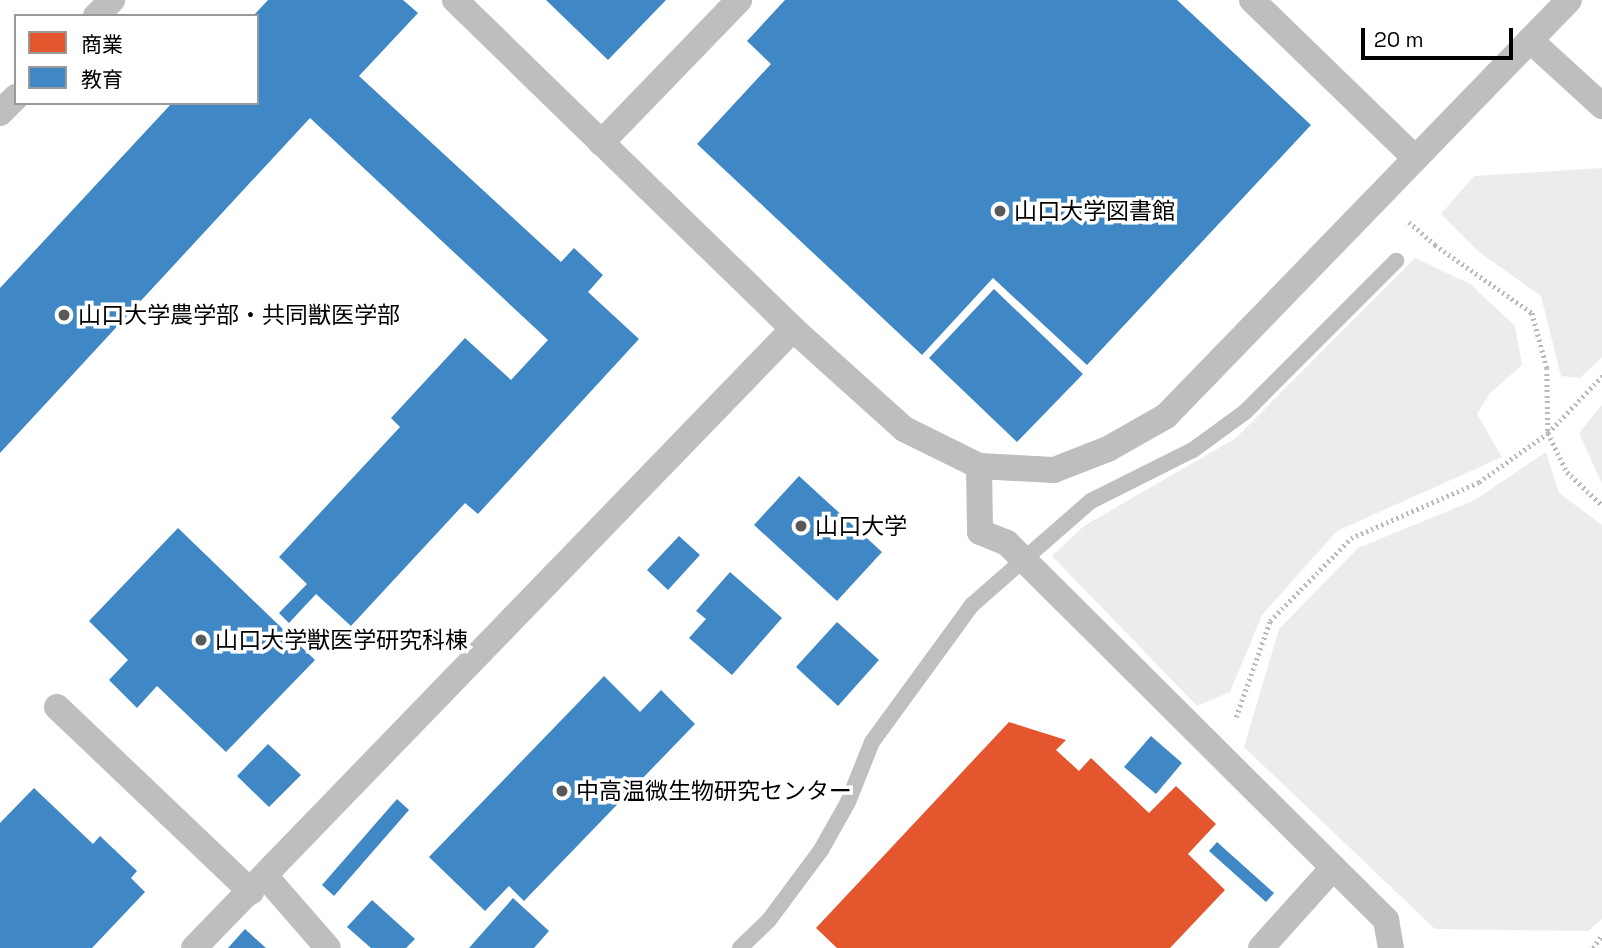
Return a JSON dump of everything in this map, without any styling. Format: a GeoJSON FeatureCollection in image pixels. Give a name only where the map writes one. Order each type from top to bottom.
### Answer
{"type":"FeatureCollection","features":[{"type":"Feature","properties":{"kind":"lane"},"geometry":{"type":"LineString","coordinates":[[98,14],[112,0]]}},
{"type":"Feature","properties":{"kind":"lane"},"geometry":{"type":"LineString","coordinates":[[455,0],[793,329],[904,429],[979,466],[1054,470],[1108,449],[1166,416],[1569,0]]}},
{"type":"Feature","properties":{"kind":"lane"},"geometry":{"type":"LineString","coordinates":[[601,143],[740,0]]}},
{"type":"Feature","properties":{"kind":"lane"},"geometry":{"type":"LineString","coordinates":[[1252,0],[1415,158]]}},
{"type":"Feature","properties":{"kind":"lane"},"geometry":{"type":"LineString","coordinates":[[1530,40],[1602,106]]}},
{"type":"Feature","properties":{"kind":"lane"},"geometry":{"type":"LineString","coordinates":[[0,113],[14,99]]}},
{"type":"Feature","properties":{"kind":"lane"},"geometry":{"type":"LineString","coordinates":[[194,948],[259,885],[793,329]]}},
{"type":"Feature","properties":{"kind":"lane"},"geometry":{"type":"LineString","coordinates":[[979,466],[980,532],[1007,543],[1386,920],[1391,948]]}},
{"type":"Feature","properties":{"kind":"lane"},"geometry":{"type":"LineString","coordinates":[[57,708],[328,948]]}},
{"type":"Feature","properties":{"kind":"lane"},"geometry":{"type":"LineString","coordinates":[[1261,948],[1333,868]]}},
{"type":"Feature","properties":{"kind":"path"},"geometry":{"type":"LineString","coordinates":[[1380,195],[1434,245],[1532,313],[1547,368],[1548,433],[1567,472],[1602,505]]}},
{"type":"Feature","properties":{"kind":"path"},"geometry":{"type":"LineString","coordinates":[[1223,757],[1270,621],[1351,538],[1479,482],[1548,433],[1602,376]]}},
{"type":"Feature","properties":{"kind":"path"},"geometry":{"type":"LineString","coordinates":[[1593,948],[1602,935]]}},
{"type":"Feature","properties":{"kind":"shaded area"},"geometry":{"type":"Polygon","coordinates":[[[1602,168],[1602,357],[1580,378],[1561,376],[1541,296],[1479,252],[1441,214],[1474,176],[1602,168]]]}},
{"type":"Feature","properties":{"kind":"shaded area"},"geometry":{"type":"Polygon","coordinates":[[[1415,258],[1470,284],[1515,326],[1522,365],[1490,393],[1477,414],[1502,457],[1337,531],[1262,615],[1230,692],[1197,706],[1052,556],[1084,526],[1236,438],[1415,258]]]}},
{"type":"Feature","properties":{"kind":"shaded area"},"geometry":{"type":"Polygon","coordinates":[[[1602,405],[1602,484],[1579,433],[1602,405]]]}},
{"type":"Feature","properties":{"kind":"shaded area"},"geometry":{"type":"Polygon","coordinates":[[[1546,452],[1559,493],[1602,525],[1602,919],[1588,931],[1435,929],[1244,747],[1279,629],[1358,548],[1475,500],[1546,452]]]}},
{"type":"Feature","properties":{"kind":"building: 商業"},"geometry":{"type":"Polygon","coordinates":[[[1009,722],[1066,740],[1056,750],[1079,771],[1091,758],[1149,813],[1176,786],[1216,824],[1188,854],[1225,890],[1170,948],[837,948],[816,928],[1009,722]]]}},
{"type":"Feature","properties":{"kind":"building: 教育","name":"山口大学農学部・共同獣医学部"},"geometry":{"type":"Polygon","coordinates":[[[268,0],[403,0],[418,13],[359,76],[561,262],[574,248],[603,275],[588,292],[639,339],[478,514],[465,503],[351,626],[316,594],[289,623],[279,613],[307,584],[279,557],[400,427],[391,418],[465,338],[511,380],[548,340],[310,118],[0,453],[0,288],[170,105],[259,105],[259,14],[255,14],[268,0]]]}},
{"type":"Feature","properties":{"kind":"building: 教育"},"geometry":{"type":"Polygon","coordinates":[[[546,0],[666,0],[608,60],[546,0]]]}},
{"type":"Feature","properties":{"kind":"building: 教育","name":"山口大学図書館"},"geometry":{"type":"Polygon","coordinates":[[[785,0],[1177,0],[1311,125],[1087,365],[993,278],[922,355],[697,144],[771,64],[747,41],[785,0]]]}},
{"type":"Feature","properties":{"kind":"building: 教育"},"geometry":{"type":"Polygon","coordinates":[[[994,289],[1083,374],[1017,442],[929,358],[994,289]]]}},
{"type":"Feature","properties":{"kind":"building: 教育"},"geometry":{"type":"Polygon","coordinates":[[[799,476],[882,552],[837,601],[754,525],[799,476]]]}},
{"type":"Feature","properties":{"kind":"building: 教育","name":"山口大学獣医学研究科棟"},"geometry":{"type":"Polygon","coordinates":[[[178,528],[315,660],[226,752],[157,686],[137,708],[109,680],[128,660],[89,621],[178,528]]]}},
{"type":"Feature","properties":{"kind":"building: 教育"},"geometry":{"type":"Polygon","coordinates":[[[679,536],[700,555],[668,590],[647,570],[679,536]]]}},
{"type":"Feature","properties":{"kind":"building: 教育"},"geometry":{"type":"Polygon","coordinates":[[[730,572],[782,618],[732,675],[689,638],[706,619],[696,611],[730,572]]]}},
{"type":"Feature","properties":{"kind":"building: 教育"},"geometry":{"type":"Polygon","coordinates":[[[837,622],[879,660],[838,706],[796,667],[837,622]]]}},
{"type":"Feature","properties":{"kind":"building: 教育","name":"中高温微生物研究センター"},"geometry":{"type":"Polygon","coordinates":[[[604,676],[640,712],[661,690],[695,724],[524,901],[509,886],[485,911],[429,857],[604,676]]]}},
{"type":"Feature","properties":{"kind":"building: 教育"},"geometry":{"type":"Polygon","coordinates":[[[1151,736],[1182,763],[1156,794],[1124,767],[1151,736]]]}},
{"type":"Feature","properties":{"kind":"building: 教育"},"geometry":{"type":"Polygon","coordinates":[[[268,744],[301,775],[269,807],[237,776],[268,744]]]}},
{"type":"Feature","properties":{"kind":"building: 教育"},"geometry":{"type":"Polygon","coordinates":[[[34,788],[93,844],[100,836],[137,871],[131,878],[145,892],[92,948],[0,948],[0,823],[34,788]]]}},
{"type":"Feature","properties":{"kind":"building: 教育"},"geometry":{"type":"Polygon","coordinates":[[[397,799],[409,810],[334,896],[322,885],[397,799]]]}},
{"type":"Feature","properties":{"kind":"building: 教育"},"geometry":{"type":"Polygon","coordinates":[[[1217,842],[1274,893],[1266,902],[1209,851],[1217,842]]]}},
{"type":"Feature","properties":{"kind":"building: 教育"},"geometry":{"type":"Polygon","coordinates":[[[513,898],[549,931],[534,948],[469,948],[513,898]]]}},
{"type":"Feature","properties":{"kind":"building: 教育"},"geometry":{"type":"Polygon","coordinates":[[[372,900],[415,939],[406,948],[371,948],[347,927],[372,900]]]}},
{"type":"Feature","properties":{"kind":"building: 教育"},"geometry":{"type":"Polygon","coordinates":[[[245,929],[266,948],[228,948],[245,929]]]}},
{"type":"Feature","properties":{"kind":"waterway"},"geometry":{"type":"LineString","coordinates":[[740,948],[769,920],[821,850],[848,802],[872,742],[972,605],[1091,501],[1193,450],[1245,412],[1396,261]]}},
{"type":"Feature","properties":{"kind":"place","name":"山口大学図書館"},"geometry":{"type":"Point","coordinates":[1000,211]}},
{"type":"Feature","properties":{"kind":"place","name":"山口大学農学部・共同獣医学部"},"geometry":{"type":"Point","coordinates":[64,315]}},
{"type":"Feature","properties":{"kind":"place","name":"山口大学"},"geometry":{"type":"Point","coordinates":[801,526]}},
{"type":"Feature","properties":{"kind":"place","name":"山口大学獣医学研究科棟"},"geometry":{"type":"Point","coordinates":[201,640]}},
{"type":"Feature","properties":{"kind":"place","name":"中高温微生物研究センター"},"geometry":{"type":"Point","coordinates":[562,791]}}]}
